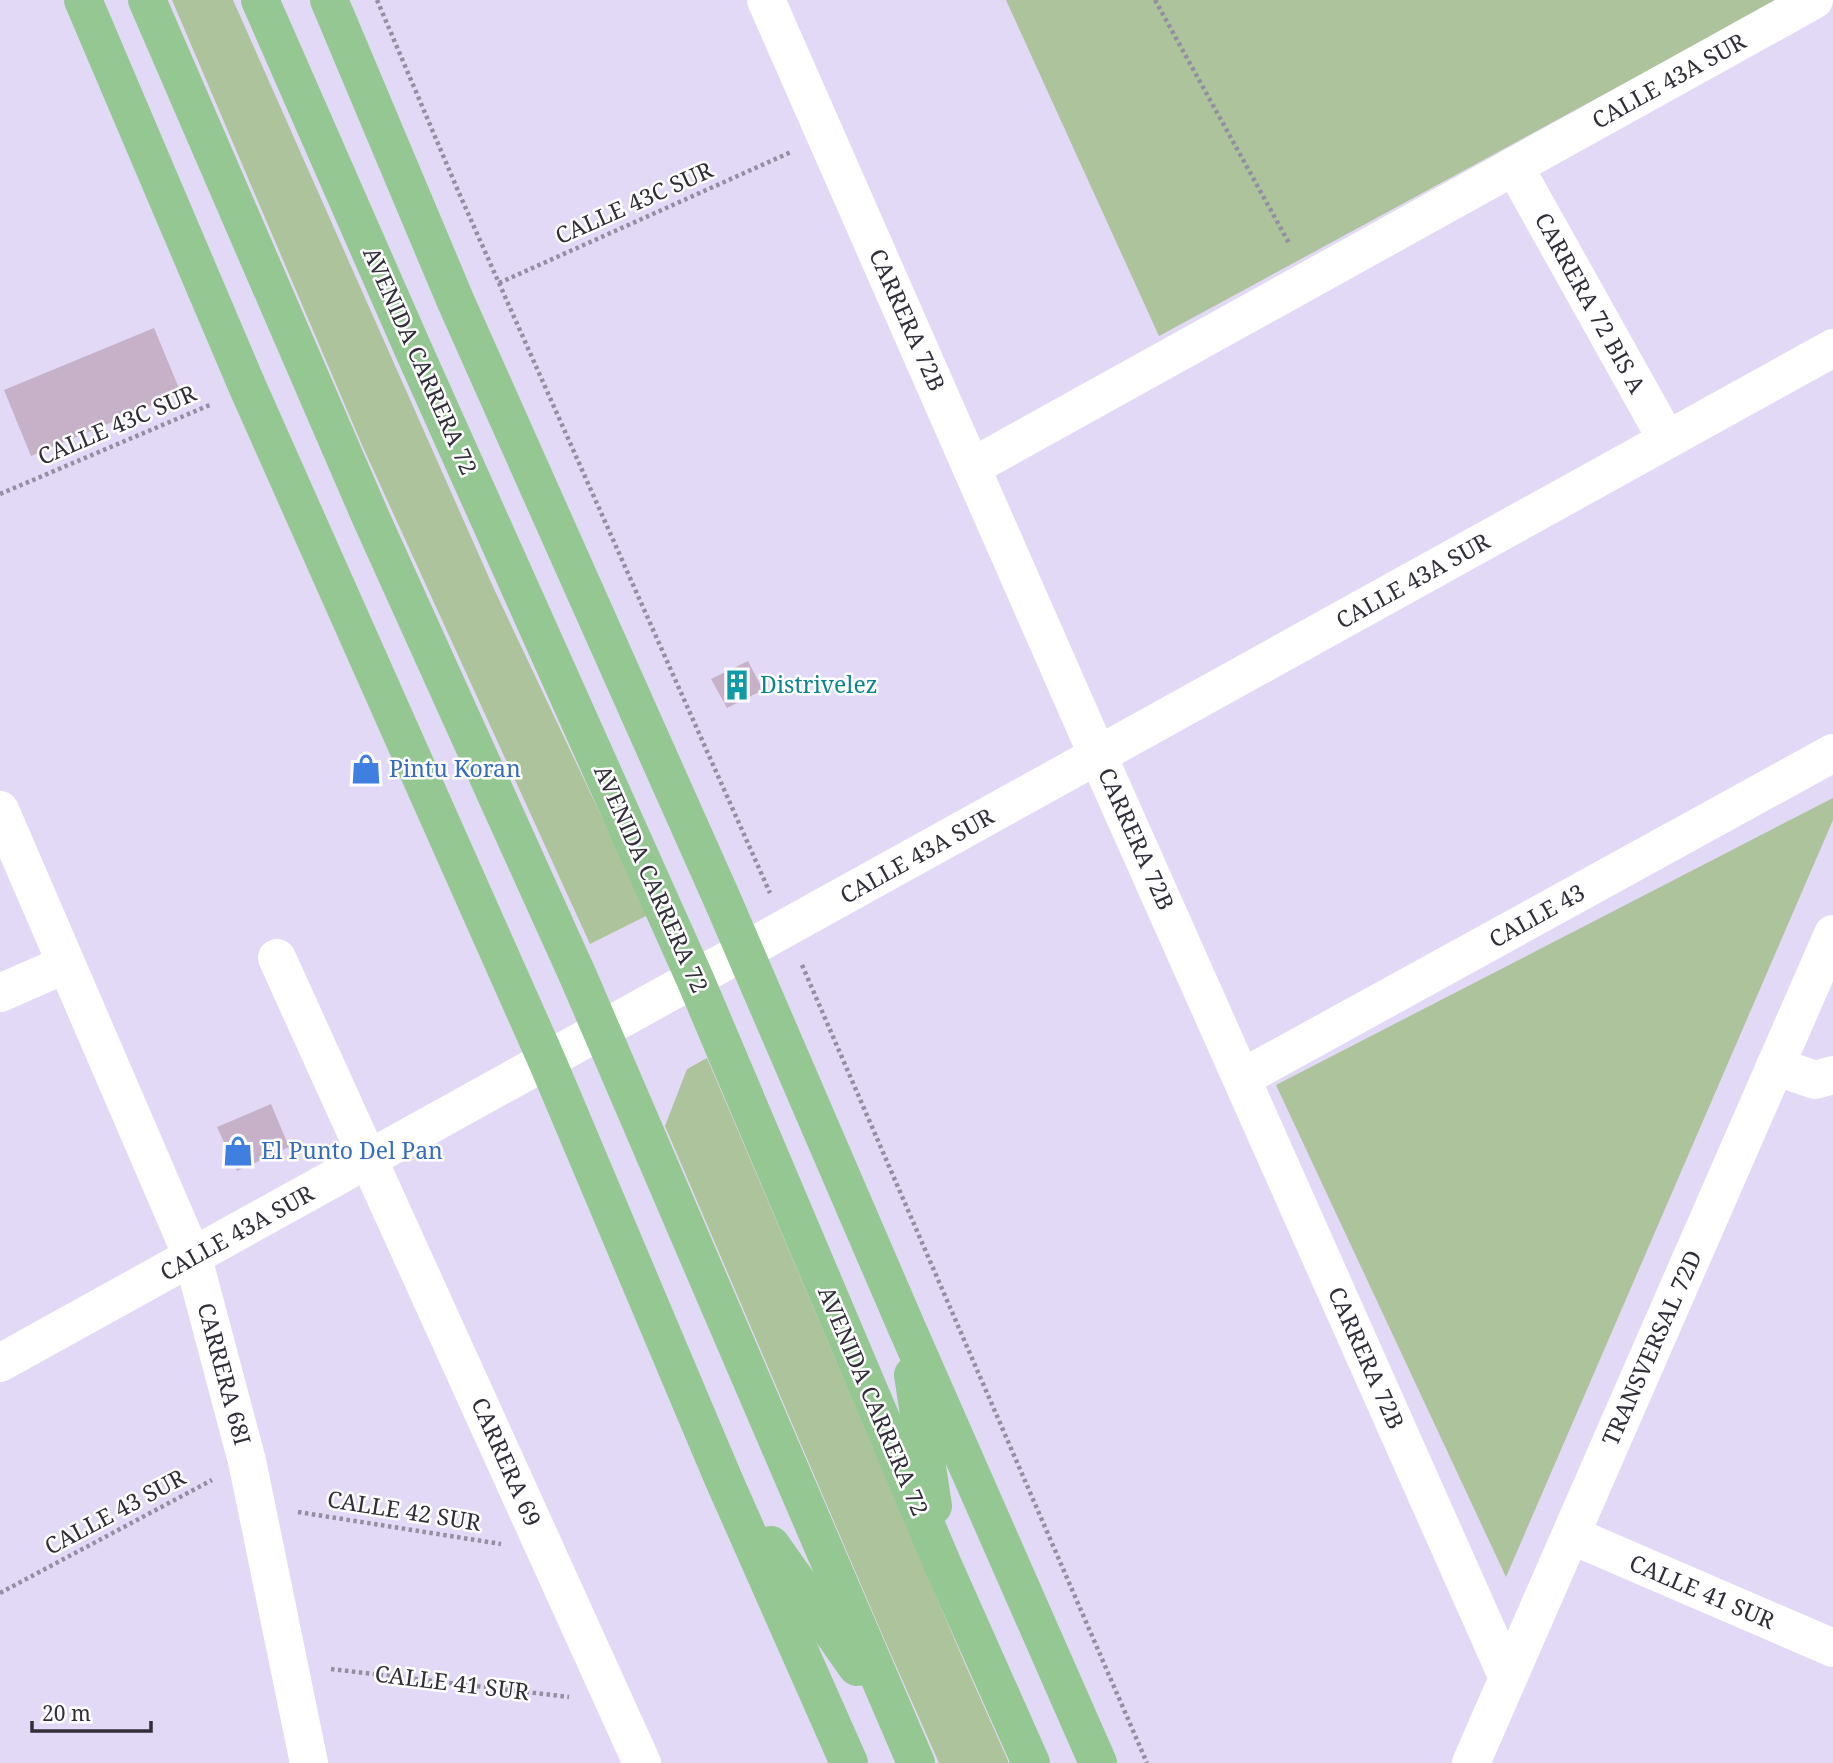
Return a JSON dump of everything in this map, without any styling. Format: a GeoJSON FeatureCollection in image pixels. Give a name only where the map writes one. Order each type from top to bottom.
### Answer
{"type":"FeatureCollection","features":[{"type":"Feature","properties":{"kind":"highway"},"geometry":{"type":"LineString","coordinates":[[83,0],[248,388],[547,1062],[723,1478],[849,1763]]}},
{"type":"Feature","properties":{"kind":"highway"},"geometry":{"type":"LineString","coordinates":[[147,0],[371,518],[602,1031],[916,1763]]}},
{"type":"Feature","properties":{"kind":"highway","name":"AVENIDA CARRERA 72"},"geometry":{"type":"LineString","coordinates":[[260,0],[695,979],[942,1563],[1031,1763]]}},
{"type":"Feature","properties":{"kind":"highway"},"geometry":{"type":"LineString","coordinates":[[328,0],[456,302],[745,952],[1098,1763]]}},
{"type":"Feature","properties":{"kind":"highway"},"geometry":{"type":"LineString","coordinates":[[906,1326],[942,1563]]}},
{"type":"Feature","properties":{"kind":"highway"},"geometry":{"type":"LineString","coordinates":[[723,1478],[901,1728]]}},
{"type":"Feature","properties":{"kind":"street","name":"CARRERA 72B"},"geometry":{"type":"LineString","coordinates":[[766,0],[1508,1678]]}},
{"type":"Feature","properties":{"kind":"street","name":"CALLE 43A SUR"},"geometry":{"type":"LineString","coordinates":[[972,467],[1814,0]]}},
{"type":"Feature","properties":{"kind":"street","name":"CARRERA 72 BIS A"},"geometry":{"type":"LineString","coordinates":[[1514,166],[1667,440]]}},
{"type":"Feature","properties":{"kind":"street","name":"CALLE 43A SUR"},"geometry":{"type":"LineString","coordinates":[[0,1363],[1833,348]]}},
{"type":"Feature","properties":{"kind":"street","name":"CALLE 43"},"geometry":{"type":"LineString","coordinates":[[1242,1078],[1833,753]]}},
{"type":"Feature","properties":{"kind":"street","name":"CARRERA 68I"},"geometry":{"type":"LineString","coordinates":[[0,810],[193,1258],[247,1461],[309,1763]]}},
{"type":"Feature","properties":{"kind":"street","name":"TRANSVERSAL 72D"},"geometry":{"type":"LineString","coordinates":[[1471,1763],[1833,934]]}},
{"type":"Feature","properties":{"kind":"street","name":"CARRERA 69"},"geometry":{"type":"LineString","coordinates":[[277,958],[642,1763]]}},
{"type":"Feature","properties":{"kind":"street"},"geometry":{"type":"LineString","coordinates":[[0,993],[65,964]]}},
{"type":"Feature","properties":{"kind":"street"},"geometry":{"type":"LineString","coordinates":[[1775,1066],[1815,1080],[1833,1075]]}},
{"type":"Feature","properties":{"kind":"street","name":"CALLE 41 SUR"},"geometry":{"type":"LineString","coordinates":[[1571,1535],[1833,1648]]}},
{"type":"Feature","properties":{"kind":"path"},"geometry":{"type":"LineString","coordinates":[[377,0],[499,283],[763,877]]}},
{"type":"Feature","properties":{"kind":"path"},"geometry":{"type":"LineString","coordinates":[[1155,0],[1310,279]]}},
{"type":"Feature","properties":{"kind":"path","name":"CALLE 43C SUR"},"geometry":{"type":"LineString","coordinates":[[456,302],[826,137]]}},
{"type":"Feature","properties":{"kind":"path","name":"CALLE 43C SUR"},"geometry":{"type":"LineString","coordinates":[[0,494],[248,388]]}},
{"type":"Feature","properties":{"kind":"path"},"geometry":{"type":"LineString","coordinates":[[806,973],[1147,1763]]}},
{"type":"Feature","properties":{"kind":"path","name":"CALLE 43 SUR"},"geometry":{"type":"LineString","coordinates":[[0,1593],[247,1461]]}},
{"type":"Feature","properties":{"kind":"path","name":"CALLE 42 SUR"},"geometry":{"type":"LineString","coordinates":[[256,1505],[546,1551]]}},
{"type":"Feature","properties":{"kind":"path","name":"CALLE 41 SUR"},"geometry":{"type":"LineString","coordinates":[[289,1664],[615,1703]]}},
{"type":"Feature","properties":{"kind":"green space"},"geometry":{"type":"Polygon","coordinates":[[[172,0],[233,0],[494,589],[648,915],[590,944],[362,445],[172,0]]]}},
{"type":"Feature","properties":{"kind":"green space"},"geometry":{"type":"Polygon","coordinates":[[[1006,0],[1778,0],[1159,336],[1006,0]]]}},
{"type":"Feature","properties":{"kind":"green space"},"geometry":{"type":"Polygon","coordinates":[[[1833,798],[1833,820],[1506,1577],[1276,1085],[1833,798]]]}},
{"type":"Feature","properties":{"kind":"green space"},"geometry":{"type":"Polygon","coordinates":[[[707,1058],[1009,1763],[939,1763],[882,1634],[665,1126],[687,1069],[707,1058]]]}},
{"type":"Feature","properties":{"kind":"building"},"geometry":{"type":"Polygon","coordinates":[[[154,328],[181,393],[31,456],[4,390],[154,328]]]}},
{"type":"Feature","properties":{"kind":"building","name":"Distrivelez"},"geometry":{"type":"Polygon","coordinates":[[[748,661],[763,690],[727,708],[711,679],[748,661]]]}},
{"type":"Feature","properties":{"kind":"building"},"geometry":{"type":"Polygon","coordinates":[[[271,1104],[289,1147],[237,1171],[217,1127],[271,1104]]]}},
{"type":"Feature","properties":{"kind":"place","name":"Distrivelez"},"geometry":{"type":"Point","coordinates":[737,685]}},
{"type":"Feature","properties":{"kind":"place","name":"Pintu Koran"},"geometry":{"type":"Point","coordinates":[366,769]}},
{"type":"Feature","properties":{"kind":"place","name":"El Punto Del Pan"},"geometry":{"type":"Point","coordinates":[238,1151]}}]}
